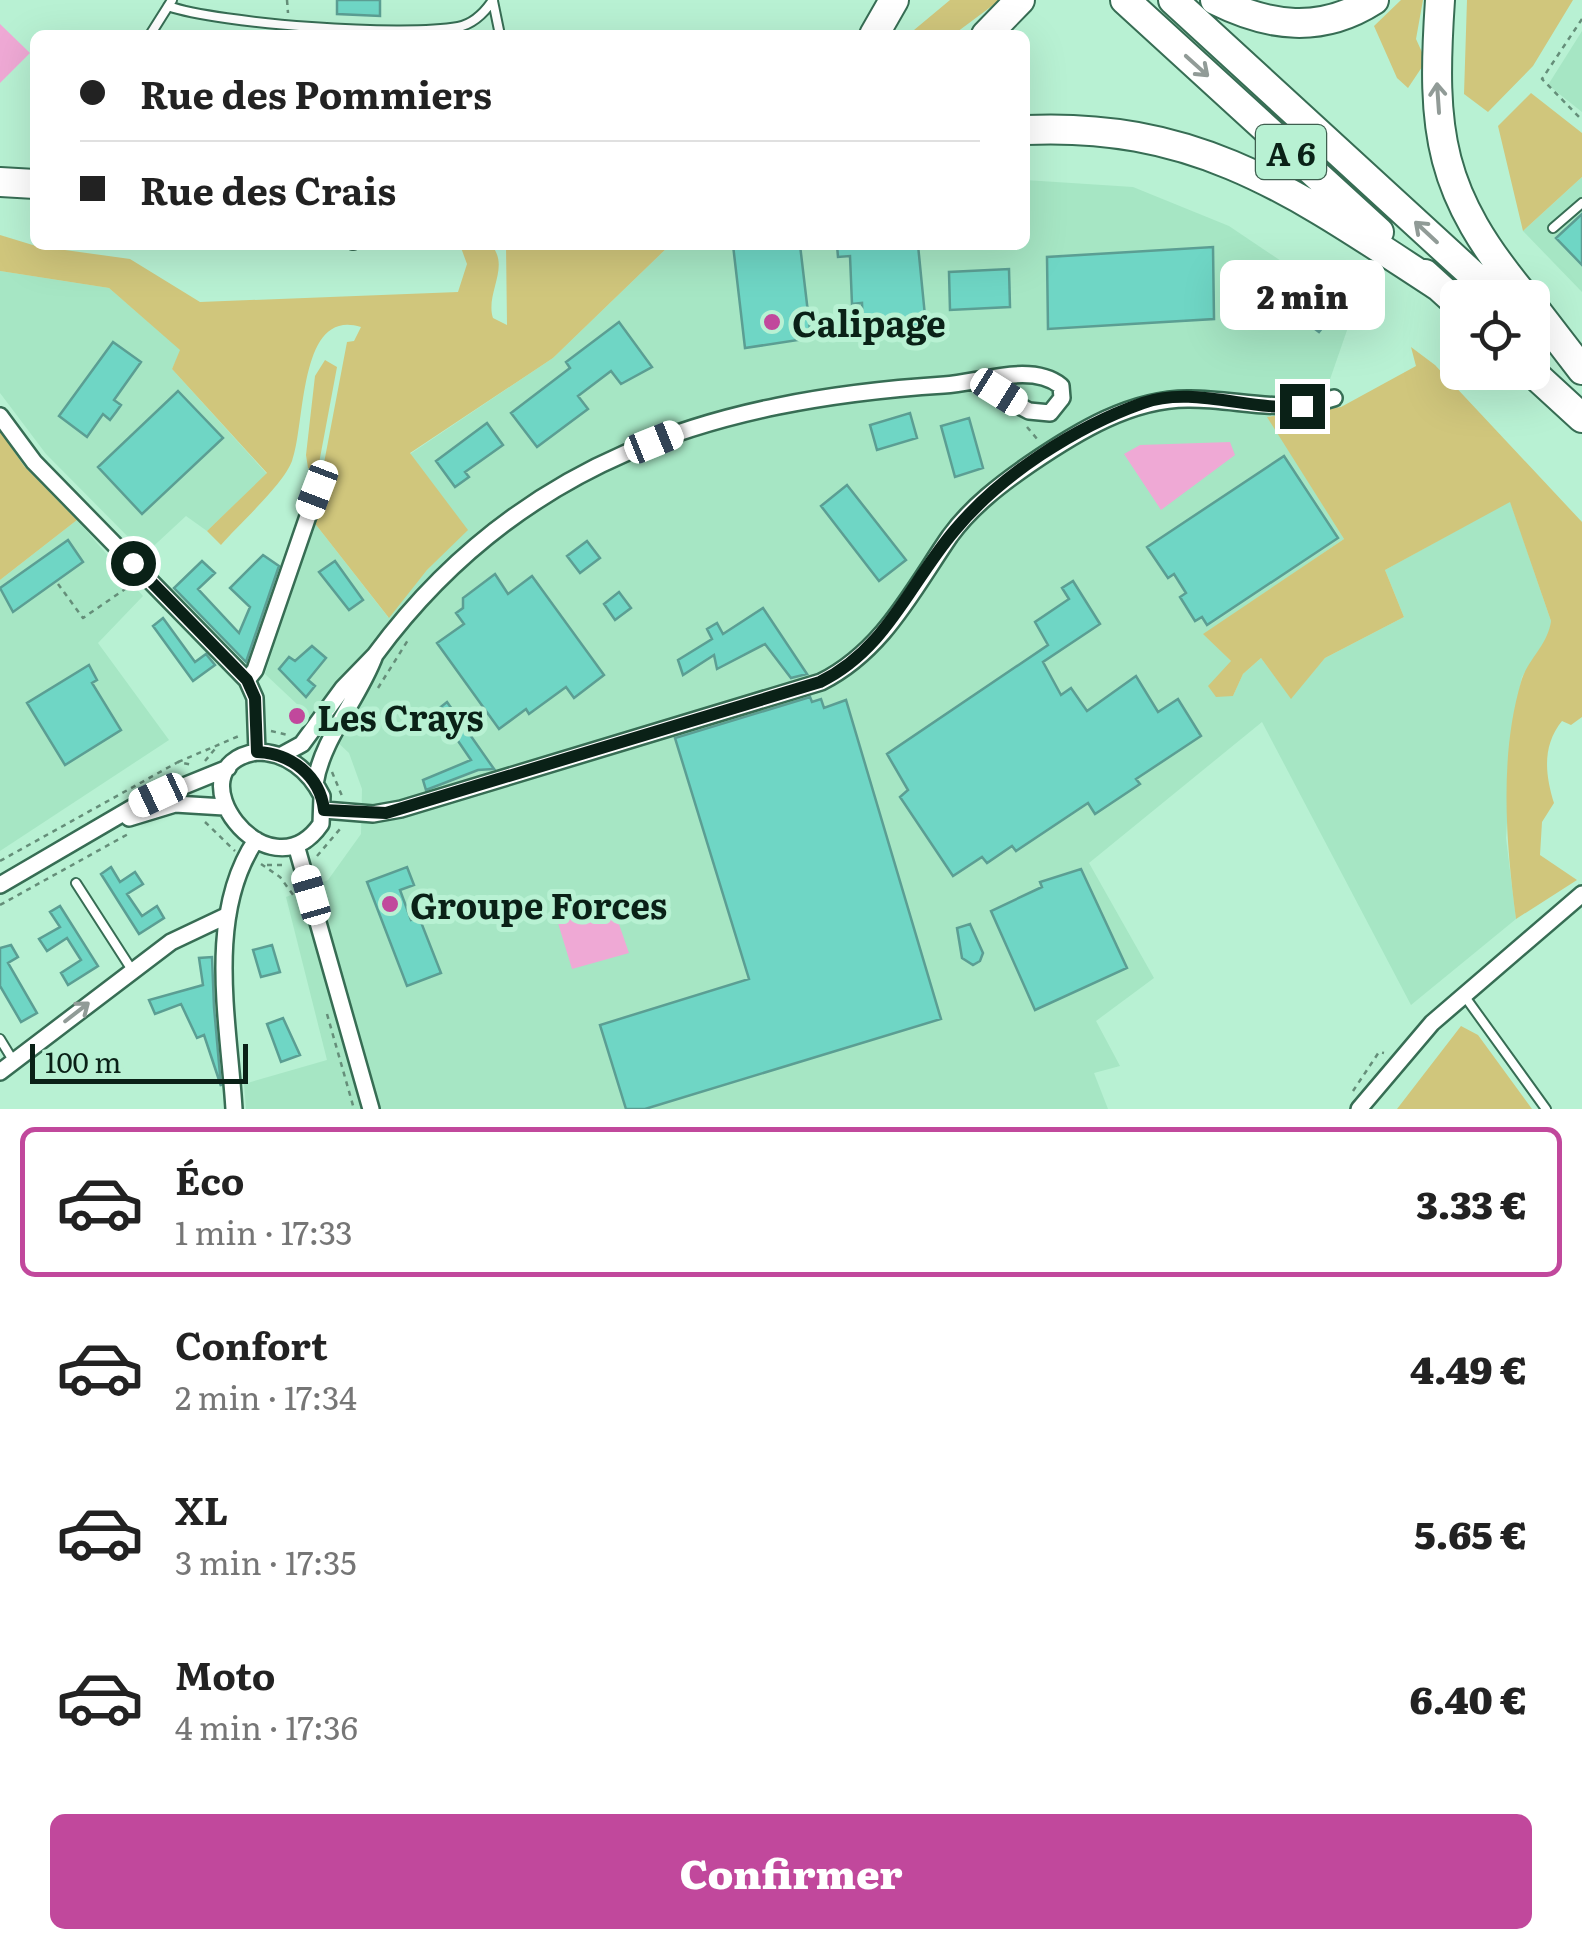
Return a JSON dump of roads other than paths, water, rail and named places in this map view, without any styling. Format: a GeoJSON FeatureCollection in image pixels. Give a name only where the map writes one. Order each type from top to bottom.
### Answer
{"type":"FeatureCollection","features":[{"type":"Feature","properties":{"kind":"highway"},"geometry":{"type":"LineString","coordinates":[[877,30],[894,0]]}},
{"type":"Feature","properties":{"kind":"highway"},"geometry":{"type":"LineString","coordinates":[[991,30],[1020,0]]}},
{"type":"Feature","properties":{"kind":"highway","name":"A 6"},"geometry":{"type":"LineString","coordinates":[[1125,0],[1440,288]]}},
{"type":"Feature","properties":{"kind":"highway","name":"A 6"},"geometry":{"type":"LineString","coordinates":[[1173,0],[1478,280]]}},
{"type":"Feature","properties":{"kind":"highway"},"geometry":{"type":"LineString","coordinates":[[1215,0],[1262,20],[1293,24],[1344,16],[1374,0]]}},
{"type":"Feature","properties":{"kind":"highway"},"geometry":{"type":"LineString","coordinates":[[1440,0],[1436,91],[1446,167],[1470,225],[1512,280]]}},
{"type":"Feature","properties":{"kind":"highway"},"geometry":{"type":"LineString","coordinates":[[1030,130],[1104,131],[1213,156],[1278,184],[1440,290]]}},
{"type":"Feature","properties":{"kind":"highway"},"geometry":{"type":"LineString","coordinates":[[0,182],[30,184]]}},
{"type":"Feature","properties":{"kind":"highway"},"geometry":{"type":"LineString","coordinates":[[0,196],[30,198]]}},
{"type":"Feature","properties":{"kind":"highway"},"geometry":{"type":"LineString","coordinates":[[1550,329],[1582,373]]}},
{"type":"Feature","properties":{"kind":"highway"},"geometry":{"type":"LineString","coordinates":[[1550,345],[1582,373]]}},
{"type":"Feature","properties":{"kind":"highway"},"geometry":{"type":"LineString","coordinates":[[1550,389],[1582,418]]}},
{"type":"Feature","properties":{"kind":"street"},"geometry":{"type":"LineString","coordinates":[[315,784],[320,758],[361,690],[375,656],[424,593],[492,531],[570,481],[625,453],[739,412],[856,391],[949,392],[1006,374],[1052,378],[1061,386],[1062,398],[1050,413],[1030,411],[978,384]]}},
{"type":"Feature","properties":{"kind":"street"},"geometry":{"type":"LineString","coordinates":[[324,810],[373,814],[401,809],[820,682],[848,668],[868,650],[952,532],[994,489],[1048,453],[1146,402],[1194,398],[1283,408],[1334,398]]}},
{"type":"Feature","properties":{"kind":"street"},"geometry":{"type":"LineString","coordinates":[[0,416],[34,462],[247,680],[255,698],[257,752]]}},
{"type":"Feature","properties":{"kind":"street"},"geometry":{"type":"LineString","coordinates":[[247,680],[255,670],[317,490]]}},
{"type":"Feature","properties":{"kind":"street"},"geometry":{"type":"LineString","coordinates":[[280,756],[361,690]]}},
{"type":"Feature","properties":{"kind":"street"},"geometry":{"type":"LineString","coordinates":[[0,884],[148,800],[257,752],[280,756],[300,767],[315,784],[324,810],[316,831],[296,845],[279,847],[256,840],[236,825],[224,807],[222,784],[228,768]]}},
{"type":"Feature","properties":{"kind":"street"},"geometry":{"type":"LineString","coordinates":[[106,825],[174,804],[224,807]]}},
{"type":"Feature","properties":{"kind":"street"},"geometry":{"type":"LineString","coordinates":[[234,1109],[228,914],[239,872],[256,840]]}},
{"type":"Feature","properties":{"kind":"street"},"geometry":{"type":"LineString","coordinates":[[296,845],[371,1109]]}},
{"type":"Feature","properties":{"kind":"street"},"geometry":{"type":"LineString","coordinates":[[1355,1102],[1464,994],[1582,894]]}},
{"type":"Feature","properties":{"kind":"street"},"geometry":{"type":"LineString","coordinates":[[7,1067],[132,970],[195,927],[228,914]]}},
{"type":"Feature","properties":{"kind":"lane"},"geometry":{"type":"LineString","coordinates":[[153,30],[170,3],[199,17],[384,30],[459,27],[472,22],[493,0]]}},
{"type":"Feature","properties":{"kind":"lane"},"geometry":{"type":"LineString","coordinates":[[493,0],[499,30]]}},
{"type":"Feature","properties":{"kind":"lane"},"geometry":{"type":"LineString","coordinates":[[1553,228],[1582,203]]}},
{"type":"Feature","properties":{"kind":"lane"},"geometry":{"type":"LineString","coordinates":[[76,883],[132,970]]}},
{"type":"Feature","properties":{"kind":"lane"},"geometry":{"type":"LineString","coordinates":[[1464,994],[1546,1109]]}},
{"type":"Feature","properties":{"kind":"lane"},"geometry":{"type":"LineString","coordinates":[[0,1039],[7,1067]]}},
{"type":"Feature","properties":{"kind":"place","name":"Calipage"},"geometry":{"type":"Point","coordinates":[772,322]}},
{"type":"Feature","properties":{"kind":"place","name":"Les Crays"},"geometry":{"type":"Point","coordinates":[297,716]}},
{"type":"Feature","properties":{"kind":"place","name":"Groupe Forces"},"geometry":{"type":"Point","coordinates":[390,904]}}]}
